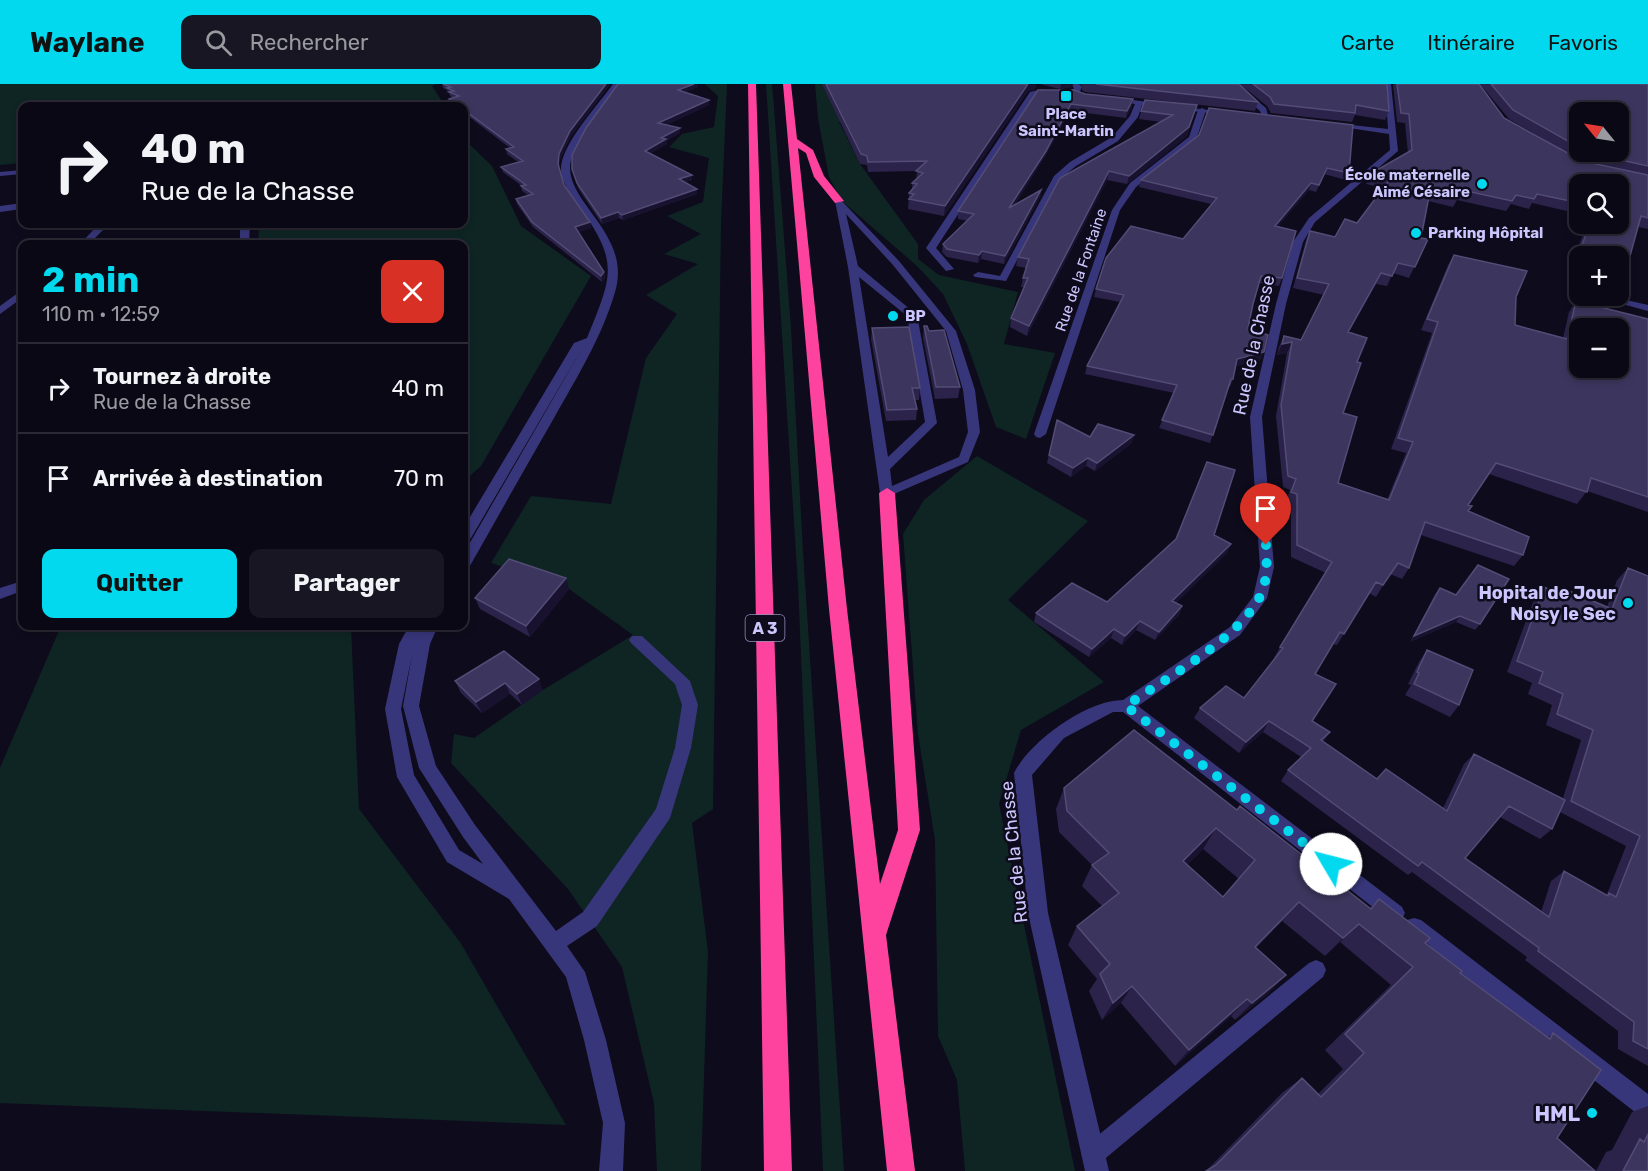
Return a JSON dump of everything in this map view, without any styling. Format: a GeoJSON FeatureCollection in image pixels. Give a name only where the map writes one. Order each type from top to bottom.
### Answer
{"type":"FeatureCollection","features":[{"type":"Feature","properties":{"kind":"highway","name":"A 3"},"geometry":{"type":"LineString","coordinates":[[752,84],[778,1171]]}},
{"type":"Feature","properties":{"kind":"highway"},"geometry":{"type":"LineString","coordinates":[[787,84],[838,609],[901,1171]]}},
{"type":"Feature","properties":{"kind":"highway"},"geometry":{"type":"LineString","coordinates":[[791,139],[810,152],[819,177],[838,201]]}},
{"type":"Feature","properties":{"kind":"highway"},"geometry":{"type":"LineString","coordinates":[[874,936],[909,830],[887,493]]}},
{"type":"Feature","properties":{"kind":"street"},"geometry":{"type":"LineString","coordinates":[[468,557],[591,340],[611,290],[613,274],[611,252],[603,233],[576,196],[565,171],[567,158],[573,145],[617,84]]}},
{"type":"Feature","properties":{"kind":"street"},"geometry":{"type":"LineString","coordinates":[[1233,84],[1263,110],[1266,117]]}},
{"type":"Feature","properties":{"kind":"street","name":"Rue de la Chasse"},"geometry":{"type":"LineString","coordinates":[[1095,1163],[1038,913],[1023,773],[1058,733],[1111,706],[1126,706],[1235,631],[1260,598],[1267,567],[1256,417],[1281,304],[1298,242],[1312,220],[1394,151],[1388,84]]}},
{"type":"Feature","properties":{"kind":"street"},"geometry":{"type":"LineString","coordinates":[[949,269],[931,248],[1033,94],[1041,87],[1057,94],[1077,87],[1084,96]]}},
{"type":"Feature","properties":{"kind":"street"},"geometry":{"type":"LineString","coordinates":[[1099,98],[1234,114]]}},
{"type":"Feature","properties":{"kind":"street"},"geometry":{"type":"LineString","coordinates":[[978,275],[1004,279],[1058,178],[1073,164],[1115,139],[1134,117],[1139,103]]}},
{"type":"Feature","properties":{"kind":"street","name":"Rue de la Fontaine"},"geometry":{"type":"LineString","coordinates":[[1040,434],[1116,210],[1134,185],[1194,138],[1202,110]]}},
{"type":"Feature","properties":{"kind":"street"},"geometry":{"type":"LineString","coordinates":[[1256,116],[1278,118]]}},
{"type":"Feature","properties":{"kind":"street"},"geometry":{"type":"LineString","coordinates":[[1324,124],[1393,132]]}},
{"type":"Feature","properties":{"kind":"street"},"geometry":{"type":"LineString","coordinates":[[0,174],[18,172]]}},
{"type":"Feature","properties":{"kind":"street"},"geometry":{"type":"LineString","coordinates":[[838,201],[896,263],[951,331],[969,390],[974,432],[964,459],[887,493],[885,466],[853,267],[838,201]]}},
{"type":"Feature","properties":{"kind":"street"},"geometry":{"type":"LineString","coordinates":[[0,209],[18,207]]}},
{"type":"Feature","properties":{"kind":"street"},"geometry":{"type":"LineString","coordinates":[[88,240],[100,228]]}},
{"type":"Feature","properties":{"kind":"street"},"geometry":{"type":"LineString","coordinates":[[853,267],[912,315],[926,389],[931,423],[885,466]]}},
{"type":"Feature","properties":{"kind":"street"},"geometry":{"type":"LineString","coordinates":[[0,311],[18,296]]}},
{"type":"Feature","properties":{"kind":"street"},"geometry":{"type":"LineString","coordinates":[[1629,303],[1648,308]]}},
{"type":"Feature","properties":{"kind":"street"},"geometry":{"type":"LineString","coordinates":[[468,531],[579,343],[591,340]]}},
{"type":"Feature","properties":{"kind":"street"},"geometry":{"type":"LineString","coordinates":[[0,594],[18,587]]}},
{"type":"Feature","properties":{"kind":"street"},"geometry":{"type":"LineString","coordinates":[[414,630],[407,644],[393,708],[406,777],[453,856],[518,896]]}},
{"type":"Feature","properties":{"kind":"street"},"geometry":{"type":"LineString","coordinates":[[429,630],[422,644],[411,706],[428,768],[469,831],[575,972],[595,1040],[614,1123],[611,1171]]}},
{"type":"Feature","properties":{"kind":"street"},"geometry":{"type":"LineString","coordinates":[[553,944],[590,919],[664,812],[683,748],[690,705],[682,681],[637,640]]}},
{"type":"Feature","properties":{"kind":"street"},"geometry":{"type":"LineString","coordinates":[[1126,706],[1648,1108]]}},
{"type":"Feature","properties":{"kind":"street"},"geometry":{"type":"LineString","coordinates":[[1095,1163],[1316,970]]}},
{"type":"Feature","properties":{"kind":"green space"},"geometry":{"type":"Polygon","coordinates":[[[0,84],[437,84],[432,86],[442,102],[18,102],[18,163],[0,165],[0,84]]]}},
{"type":"Feature","properties":{"kind":"green space"},"geometry":{"type":"Polygon","coordinates":[[[705,84],[727,84],[721,223],[713,809],[692,823],[708,952],[701,1171],[657,1171],[654,1103],[622,967],[568,889],[451,763],[454,734],[474,738],[543,690],[633,635],[569,589],[491,563],[531,496],[611,504],[646,358],[677,314],[646,295],[698,264],[664,254],[701,234],[667,216],[703,202],[709,158],[669,147],[682,134],[714,127],[718,96],[705,84]]]}},
{"type":"Feature","properties":{"kind":"green space"},"geometry":{"type":"Polygon","coordinates":[[[766,84],[772,84],[791,328],[803,552],[844,1171],[823,1171],[798,585],[766,84]]]}},
{"type":"Feature","properties":{"kind":"green space"},"geometry":{"type":"Polygon","coordinates":[[[815,84],[859,84],[874,88],[839,122],[860,164],[918,244],[918,259],[939,275],[1018,292],[1004,344],[1055,353],[1026,439],[996,427],[967,344],[943,294],[917,266],[842,201],[829,177],[818,118],[815,84]]]}},
{"type":"Feature","properties":{"kind":"green space"},"geometry":{"type":"Polygon","coordinates":[[[468,143],[492,166],[521,226],[591,276],[481,466],[468,477],[468,240],[258,240],[259,228],[468,228],[468,143]]]}},
{"type":"Feature","properties":{"kind":"green space"},"geometry":{"type":"Polygon","coordinates":[[[977,456],[1088,521],[1008,600],[1104,682],[1021,730],[999,804],[1075,1171],[965,1171],[957,1080],[938,1036],[935,840],[918,734],[903,534],[924,500],[977,456]]]}},
{"type":"Feature","properties":{"kind":"green space"},"geometry":{"type":"Polygon","coordinates":[[[59,630],[351,630],[359,809],[460,942],[566,1125],[0,1103],[0,768],[59,630]]]}},
{"type":"Feature","properties":{"kind":"building"},"geometry":{"type":"Polygon","coordinates":[[[443,84],[606,84],[570,131],[559,154],[558,164],[564,185],[590,222],[575,227],[604,272],[601,276],[532,222],[516,199],[533,194],[521,186],[526,185],[501,167],[523,161],[506,149],[514,147],[468,113],[468,102],[453,102],[449,99],[459,96],[449,92],[454,91],[447,88],[451,87],[443,84]]]}},
{"type":"Feature","properties":{"kind":"building"},"geometry":{"type":"Polygon","coordinates":[[[618,84],[694,84],[678,90],[709,100],[658,123],[680,128],[661,138],[666,139],[645,151],[692,175],[679,179],[697,189],[622,215],[618,212],[601,218],[577,183],[572,169],[572,155],[586,128],[618,84]]]}},
{"type":"Feature","properties":{"kind":"building"},"geometry":{"type":"Polygon","coordinates":[[[826,84],[1028,84],[945,206],[909,199],[914,194],[909,193],[917,184],[912,183],[923,173],[916,171],[927,161],[868,162],[867,156],[861,154],[826,84]]]}},
{"type":"Feature","properties":{"kind":"building"},"geometry":{"type":"Polygon","coordinates":[[[1096,84],[1239,84],[1258,102],[1096,84]]]}},
{"type":"Feature","properties":{"kind":"building"},"geometry":{"type":"Polygon","coordinates":[[[1253,84],[1387,84],[1389,111],[1356,105],[1355,113],[1274,104],[1270,97],[1253,84]]]}},
{"type":"Feature","properties":{"kind":"building"},"geometry":{"type":"Polygon","coordinates":[[[1397,84],[1479,84],[1504,118],[1569,154],[1569,162],[1587,162],[1648,175],[1648,218],[1641,216],[1630,256],[1629,246],[1582,245],[1586,234],[1629,234],[1629,174],[1569,174],[1569,201],[1537,194],[1534,199],[1516,195],[1512,201],[1462,190],[1458,197],[1430,191],[1421,238],[1428,239],[1415,267],[1398,263],[1392,276],[1381,273],[1348,332],[1367,338],[1357,362],[1361,363],[1343,413],[1357,417],[1338,483],[1389,500],[1413,442],[1398,438],[1438,322],[1427,319],[1454,255],[1527,271],[1516,297],[1515,325],[1567,339],[1569,331],[1569,378],[1629,378],[1629,318],[1572,318],[1575,306],[1596,306],[1648,319],[1648,497],[1591,478],[1587,492],[1496,463],[1468,505],[1472,506],[1468,511],[1529,537],[1523,555],[1425,522],[1409,568],[1398,563],[1383,585],[1376,582],[1344,634],[1340,632],[1315,674],[1336,684],[1312,721],[1330,732],[1321,740],[1377,779],[1386,769],[1447,811],[1474,754],[1565,800],[1552,829],[1509,806],[1465,858],[1549,917],[1564,871],[1608,896],[1609,893],[1616,897],[1640,836],[1571,801],[1593,730],[1557,714],[1563,694],[1539,683],[1543,672],[1517,661],[1544,587],[1559,594],[1562,588],[1612,609],[1628,568],[1648,576],[1648,1049],[1633,1041],[1634,1022],[1538,951],[1539,948],[1422,862],[1418,866],[1288,770],[1311,748],[1269,721],[1246,742],[1200,708],[1226,686],[1244,698],[1283,648],[1280,647],[1332,562],[1297,545],[1297,494],[1291,492],[1296,479],[1288,476],[1281,405],[1292,342],[1282,344],[1284,336],[1301,340],[1329,284],[1297,278],[1310,231],[1335,237],[1345,219],[1357,223],[1390,179],[1370,174],[1412,150],[1409,114],[1401,113],[1397,84]]]}},
{"type":"Feature","properties":{"kind":"building"},"geometry":{"type":"Polygon","coordinates":[[[1491,84],[1648,84],[1648,166],[1629,162],[1629,102],[1569,102],[1569,142],[1513,110],[1491,84]]]}},
{"type":"Feature","properties":{"kind":"building"},"geometry":{"type":"Polygon","coordinates":[[[1038,90],[1074,90],[1085,94],[1133,99],[1127,111],[1071,104],[1046,151],[1009,208],[1041,190],[1005,256],[982,251],[979,255],[947,249],[943,244],[974,214],[958,211],[1038,90]]]}},
{"type":"Feature","properties":{"kind":"building"},"geometry":{"type":"Polygon","coordinates":[[[1145,100],[1197,105],[1189,127],[1129,176],[1109,171],[1029,326],[1011,318],[1028,278],[1023,278],[1029,259],[1018,257],[1060,178],[1173,115],[1141,111],[1145,100]]]}},
{"type":"Feature","properties":{"kind":"building"},"geometry":{"type":"Polygon","coordinates":[[[1209,108],[1353,125],[1349,173],[1327,168],[1319,185],[1311,183],[1275,226],[1296,231],[1282,278],[1261,276],[1253,304],[1248,328],[1268,335],[1264,352],[1237,359],[1233,379],[1231,379],[1213,435],[1162,420],[1177,385],[1087,366],[1124,295],[1096,289],[1106,258],[1131,226],[1183,239],[1217,198],[1141,180],[1199,135],[1209,108]]]}},
{"type":"Feature","properties":{"kind":"building"},"geometry":{"type":"Polygon","coordinates":[[[924,326],[927,326],[929,331],[944,330],[960,387],[936,387],[924,326]]]}},
{"type":"Feature","properties":{"kind":"building"},"geometry":{"type":"Polygon","coordinates":[[[909,327],[920,388],[912,388],[917,409],[887,410],[872,328],[909,327]]]}},
{"type":"Feature","properties":{"kind":"building"},"geometry":{"type":"Polygon","coordinates":[[[1057,420],[1090,437],[1098,424],[1134,435],[1097,463],[1088,458],[1073,468],[1049,455],[1057,420]]]}},
{"type":"Feature","properties":{"kind":"building"},"geometry":{"type":"Polygon","coordinates":[[[1207,462],[1235,470],[1214,535],[1231,544],[1172,601],[1182,606],[1159,632],[1140,621],[1125,636],[1114,629],[1092,649],[1036,613],[1072,583],[1107,602],[1176,539],[1207,462]]]}},
{"type":"Feature","properties":{"kind":"building"},"geometry":{"type":"Polygon","coordinates":[[[509,559],[566,578],[526,626],[475,598],[509,559]]]}},
{"type":"Feature","properties":{"kind":"building"},"geometry":{"type":"Polygon","coordinates":[[[1478,565],[1509,579],[1480,624],[1460,616],[1414,636],[1440,588],[1456,595],[1478,565]]]}},
{"type":"Feature","properties":{"kind":"building"},"geometry":{"type":"Polygon","coordinates":[[[1427,650],[1473,670],[1459,705],[1414,684],[1427,650]]]}},
{"type":"Feature","properties":{"kind":"building"},"geometry":{"type":"Polygon","coordinates":[[[504,651],[539,679],[517,694],[505,683],[476,702],[455,681],[504,651]]]}},
{"type":"Feature","properties":{"kind":"building"},"geometry":{"type":"Polygon","coordinates":[[[1134,730],[1237,810],[1240,806],[1371,909],[1379,899],[1430,938],[1425,943],[1462,971],[1460,973],[1550,1039],[1553,1033],[1601,1070],[1557,1138],[1595,1171],[1206,1171],[1216,1165],[1302,1078],[1321,1097],[1364,1053],[1345,1034],[1413,967],[1359,924],[1343,938],[1299,902],[1255,947],[1286,975],[1252,1003],[1247,999],[1189,1050],[1132,986],[1113,1003],[1100,974],[1110,964],[1077,926],[1119,893],[1092,865],[1109,853],[1067,811],[1064,788],[1134,730]],[[1216,828],[1183,861],[1223,897],[1255,860],[1216,828]]]}},
{"type":"Feature","properties":{"kind":"building"},"geometry":{"type":"Polygon","coordinates":[[[1648,1134],[1648,1171],[1623,1171],[1640,1139],[1644,1142],[1648,1134]]]}},
{"type":"Feature","properties":{"kind":"place","name":"Place Saint-Martin"},"geometry":{"type":"Point","coordinates":[1066,96]}},
{"type":"Feature","properties":{"kind":"place","name":"École maternelle Aimé Césaire"},"geometry":{"type":"Point","coordinates":[1482,184]}},
{"type":"Feature","properties":{"kind":"place","name":"Parking Hôpital"},"geometry":{"type":"Point","coordinates":[1416,233]}},
{"type":"Feature","properties":{"kind":"place","name":"BP"},"geometry":{"type":"Point","coordinates":[893,316]}},
{"type":"Feature","properties":{"kind":"place","name":"Hopital de Jour Noisy le Sec"},"geometry":{"type":"Point","coordinates":[1628,603]}},
{"type":"Feature","properties":{"kind":"place","name":"HML"},"geometry":{"type":"Point","coordinates":[1592,1113]}},
{"type":"Feature","properties":{"kind":"route"},"geometry":{"type":"LineString","coordinates":[[1266,545],[1267,567],[1260,598],[1235,631],[1126,706],[1331,864]]}}]}
